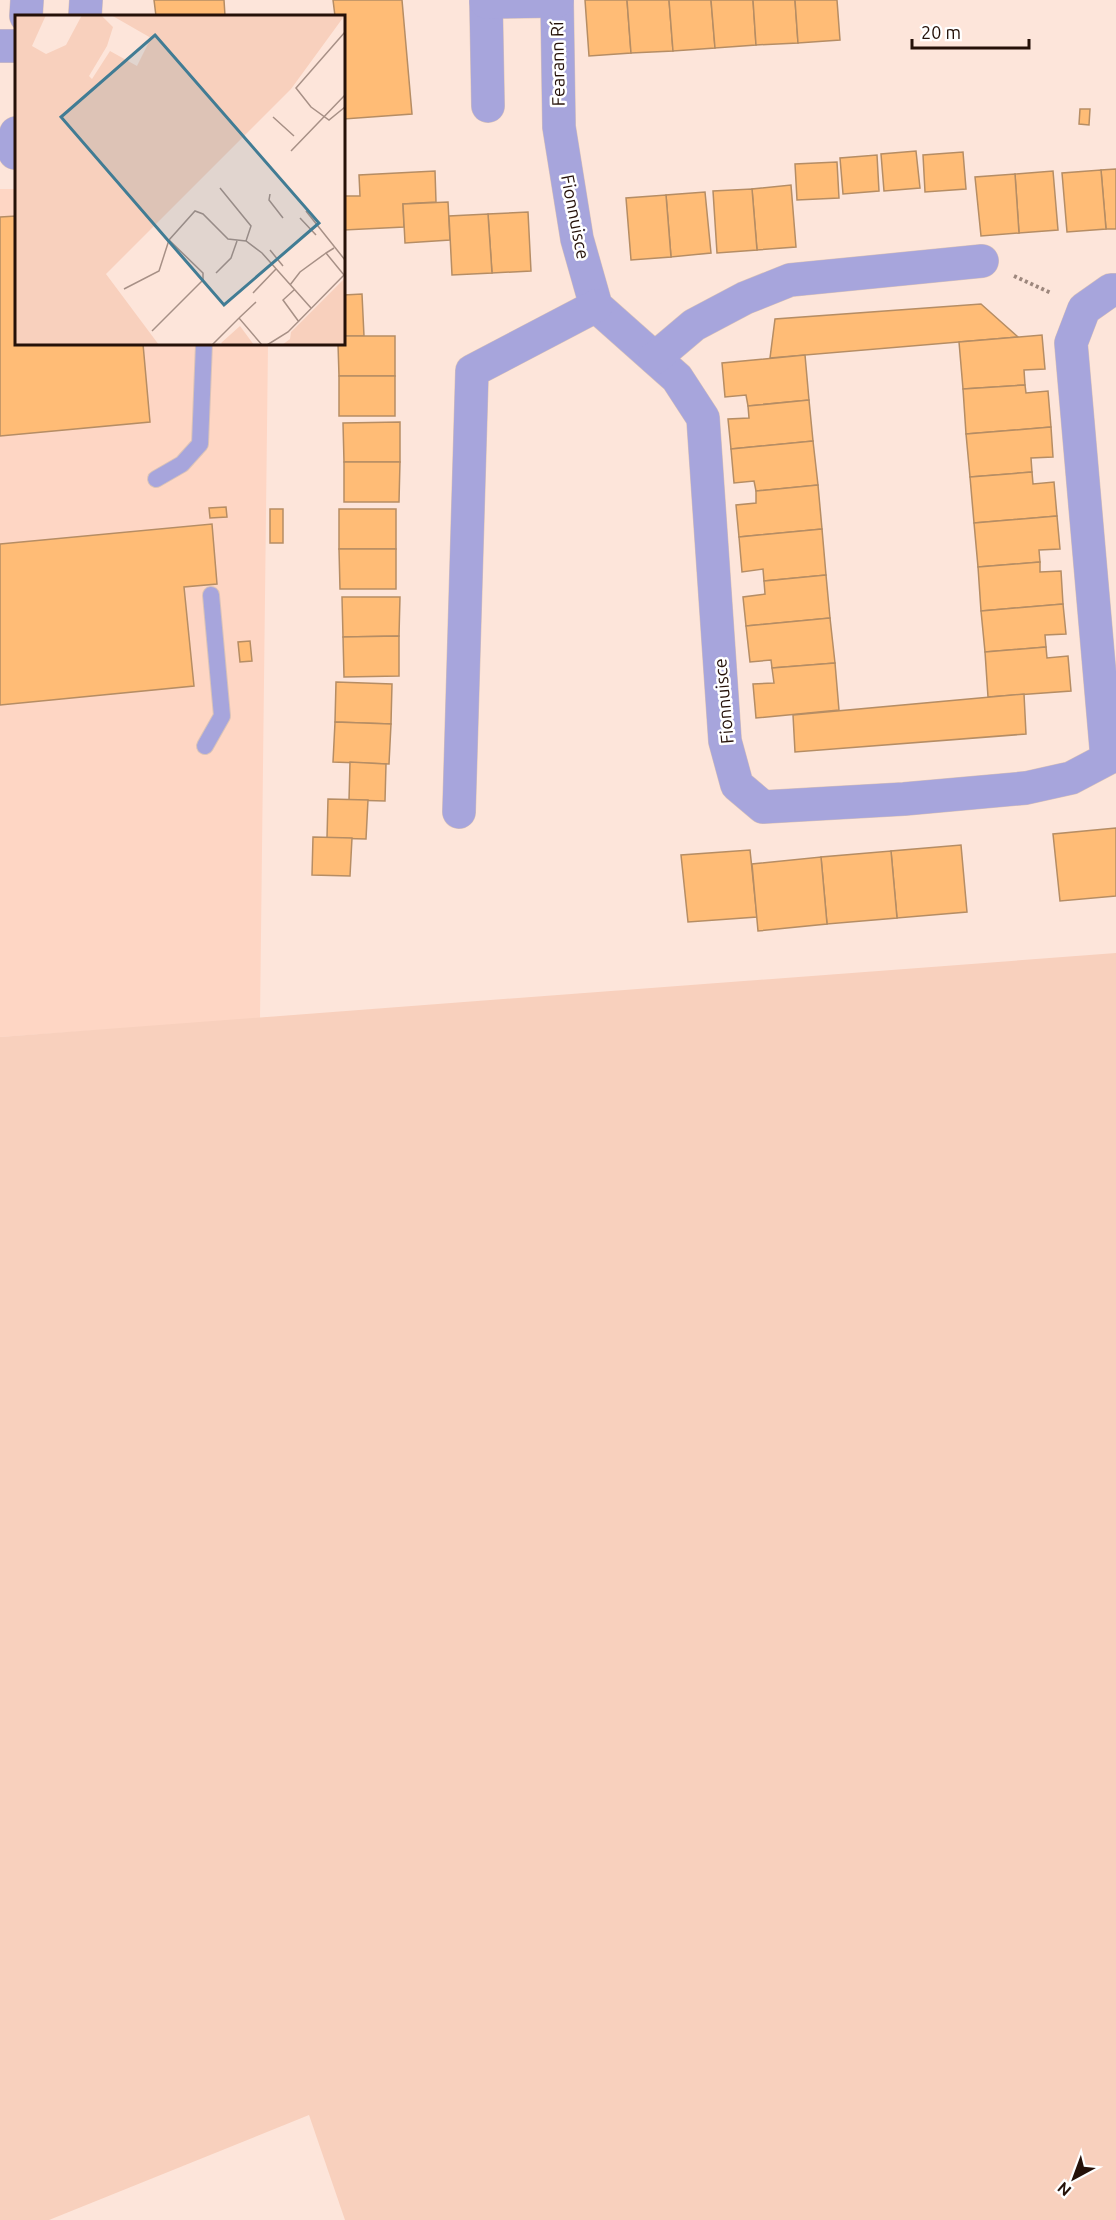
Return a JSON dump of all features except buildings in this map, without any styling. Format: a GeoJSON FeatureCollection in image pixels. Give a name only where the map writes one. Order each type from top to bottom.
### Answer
{"type":"FeatureCollection","features":[{"type":"Feature","properties":{"kind":"street"},"geometry":{"type":"LineString","coordinates":[[26,15],[27,0]]}},
{"type":"Feature","properties":{"kind":"street"},"geometry":{"type":"LineString","coordinates":[[85,15],[86,0]]}},
{"type":"Feature","properties":{"kind":"street","name":"Fearann Rí"},"geometry":{"type":"LineString","coordinates":[[488,106],[486,1],[557,1],[559,127]]}},
{"type":"Feature","properties":{"kind":"street","name":"Fionnuisce"},"geometry":{"type":"LineString","coordinates":[[559,127],[577,240],[596,306],[677,378],[703,418],[725,741],[737,784],[763,807],[904,799],[1026,788],[1071,778],[1112,757],[1071,343],[1084,309]]}},
{"type":"Feature","properties":{"kind":"street"},"geometry":{"type":"LineString","coordinates":[[655,358],[694,325],[745,298],[790,280],[982,261]]}},
{"type":"Feature","properties":{"kind":"street"},"geometry":{"type":"LineString","coordinates":[[1084,309],[1111,290],[1116,290]]}},
{"type":"Feature","properties":{"kind":"street"},"geometry":{"type":"LineString","coordinates":[[459,812],[472,371],[596,306]]}},
{"type":"Feature","properties":{"kind":"lane"},"geometry":{"type":"LineString","coordinates":[[156,479],[182,464],[200,444],[204,345]]}},
{"type":"Feature","properties":{"kind":"lane"},"geometry":{"type":"LineString","coordinates":[[205,746],[222,716],[211,595]]}},
{"type":"Feature","properties":{"kind":"path"},"geometry":{"type":"LineString","coordinates":[[982,261],[1084,309]]}},
{"type":"Feature","properties":{"kind":"shaded area"},"geometry":{"type":"Polygon","coordinates":[[[0,189],[15,189],[15,345],[268,345],[260,1019],[0,1037],[0,189]]]}},
{"type":"Feature","properties":{"kind":"shaded area"},"geometry":{"type":"Polygon","coordinates":[[[1116,953],[1116,2220],[345,2220],[309,2115],[49,2220],[0,2220],[0,1037],[1116,953]]]}}]}
